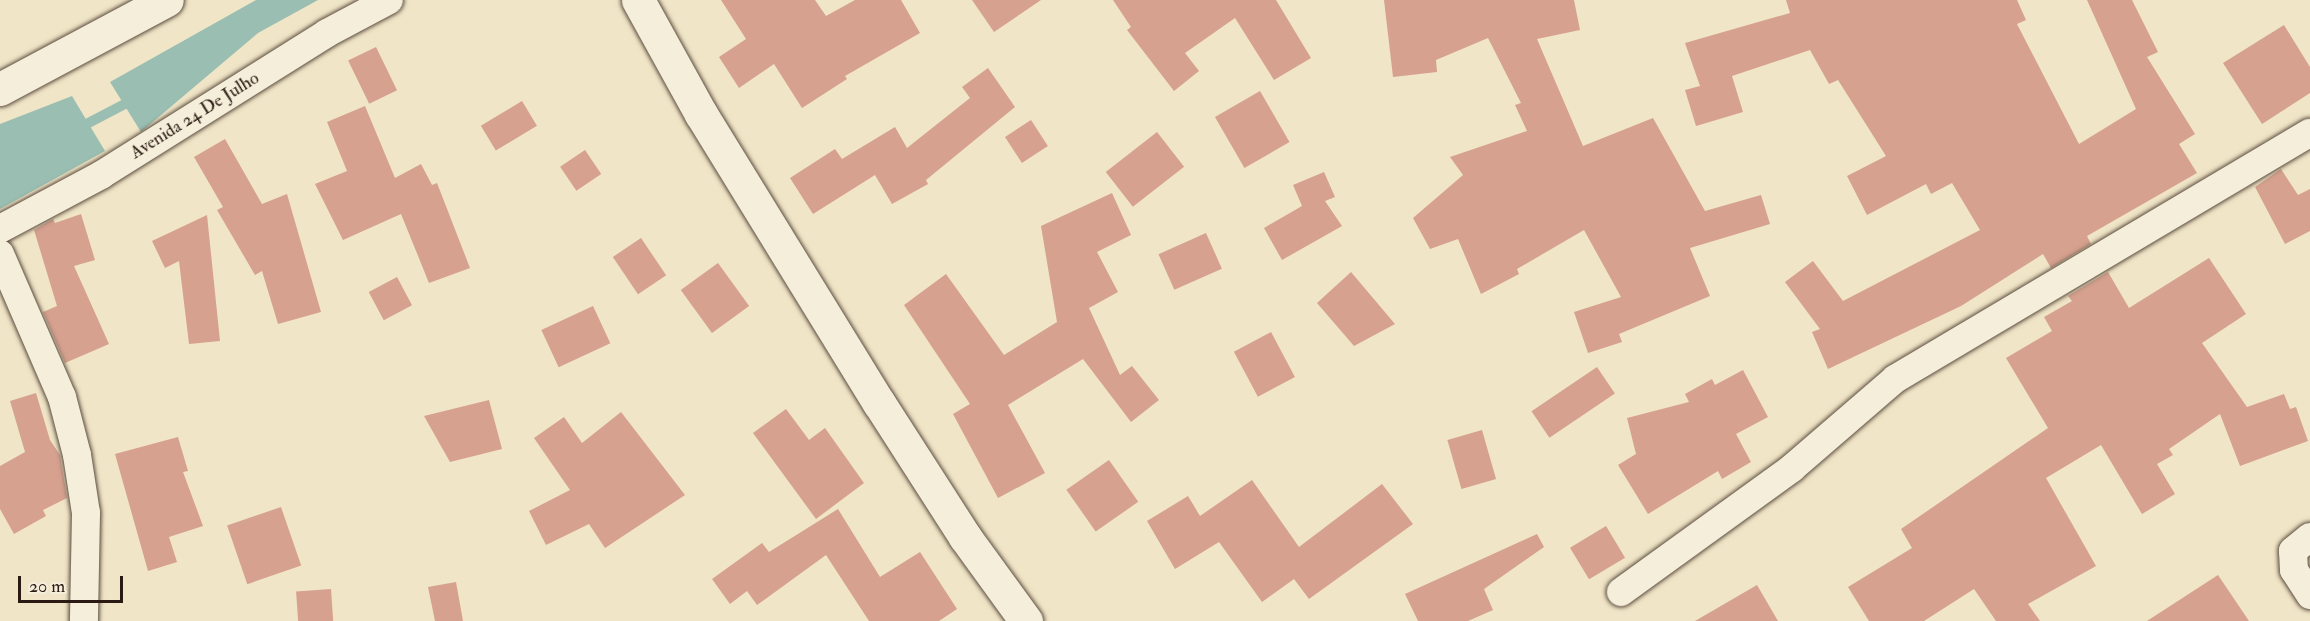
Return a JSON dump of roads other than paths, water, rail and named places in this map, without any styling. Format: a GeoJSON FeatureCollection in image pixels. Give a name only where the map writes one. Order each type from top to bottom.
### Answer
{"type":"FeatureCollection","features":[{"type":"Feature","properties":{"kind":"street"},"geometry":{"type":"LineString","coordinates":[[0,89],[167,0]]}},
{"type":"Feature","properties":{"kind":"street","name":"Avenida 24 De Julho"},"geometry":{"type":"LineString","coordinates":[[0,229],[101,175],[327,33],[389,0]]}},
{"type":"Feature","properties":{"kind":"street"},"geometry":{"type":"LineString","coordinates":[[638,0],[701,114],[879,403],[965,537],[1026,621]]}},
{"type":"Feature","properties":{"kind":"street"},"geometry":{"type":"LineString","coordinates":[[1621,592],[1792,468],[1895,379],[2310,134]]}},
{"type":"Feature","properties":{"kind":"street"},"geometry":{"type":"LineString","coordinates":[[0,254],[62,397],[77,455],[86,513],[84,621]]}},
{"type":"Feature","properties":{"kind":"street"},"geometry":{"type":"LineString","coordinates":[[2310,537],[2293,551],[2294,570],[2310,595]]}},
{"type":"Feature","properties":{"kind":"water"},"geometry":{"type":"Polygon","coordinates":[[[256,0],[318,0],[258,33],[141,132],[110,82],[256,0]]]}},
{"type":"Feature","properties":{"kind":"water"},"geometry":{"type":"Polygon","coordinates":[[[72,96],[105,151],[0,209],[0,124],[72,96]]]}},
{"type":"Feature","properties":{"kind":"waterway"},"geometry":{"type":"LineString","coordinates":[[75,130],[138,97]]}}]}
